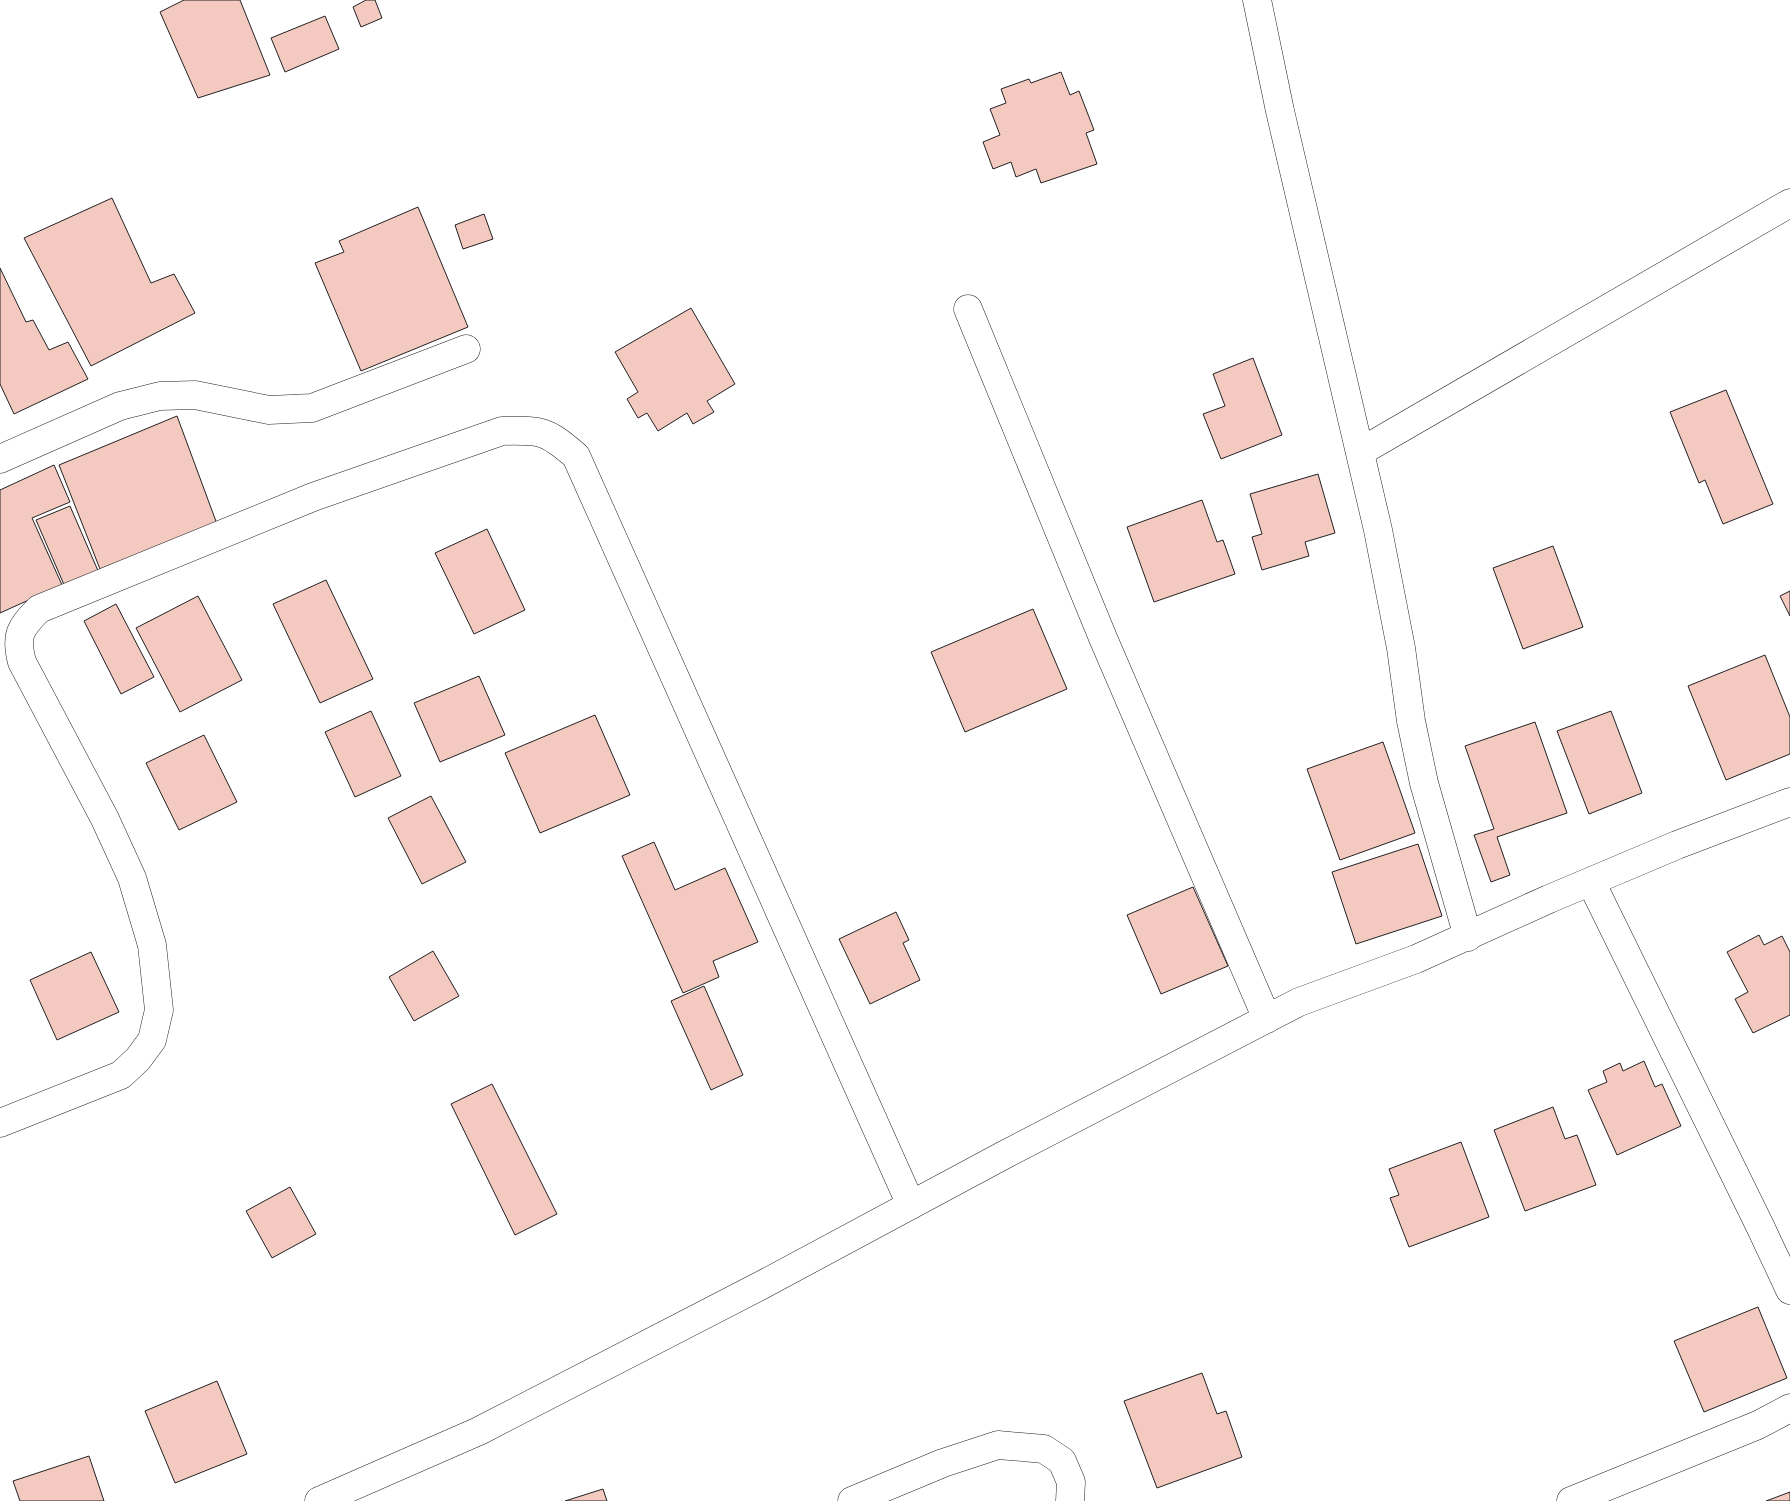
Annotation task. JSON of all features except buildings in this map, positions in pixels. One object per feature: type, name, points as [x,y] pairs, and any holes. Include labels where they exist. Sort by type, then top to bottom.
[{"type":"street","points":[[1257,0],[1280,112],[1378,530],[1399,639],[1411,721],[1424,783],[1468,937]]},
{"type":"street","points":[[1360,452],[1790,203]]},
{"type":"street","points":[[968,310],[1102,638],[1267,1019]]},
{"type":"street","points":[[0,459],[120,406],[160,396],[195,395],[270,410],[312,408],[466,349]]},
{"type":"street","points":[[0,1123],[121,1076],[138,1059],[152,1040],[159,1010],[152,945],[132,878],[105,819],[22,662],[17,645],[20,633],[26,622],[39,609],[313,497],[502,431],[530,430],[544,433],[556,439],[576,456],[911,1206]]},
{"type":"street","points":[[319,1501],[479,1431],[758,1287],[1004,1155],[1299,1002],[1416,959],[1677,845],[1790,802]]},
{"type":"street","points":[[1591,882],[1790,1290]]},
{"type":"street","points":[[1570,1501],[1758,1425],[1790,1408]]},
{"type":"street","points":[[852,1501],[943,1463],[998,1445],[1044,1449],[1062,1461],[1071,1482],[1070,1501]]}]
